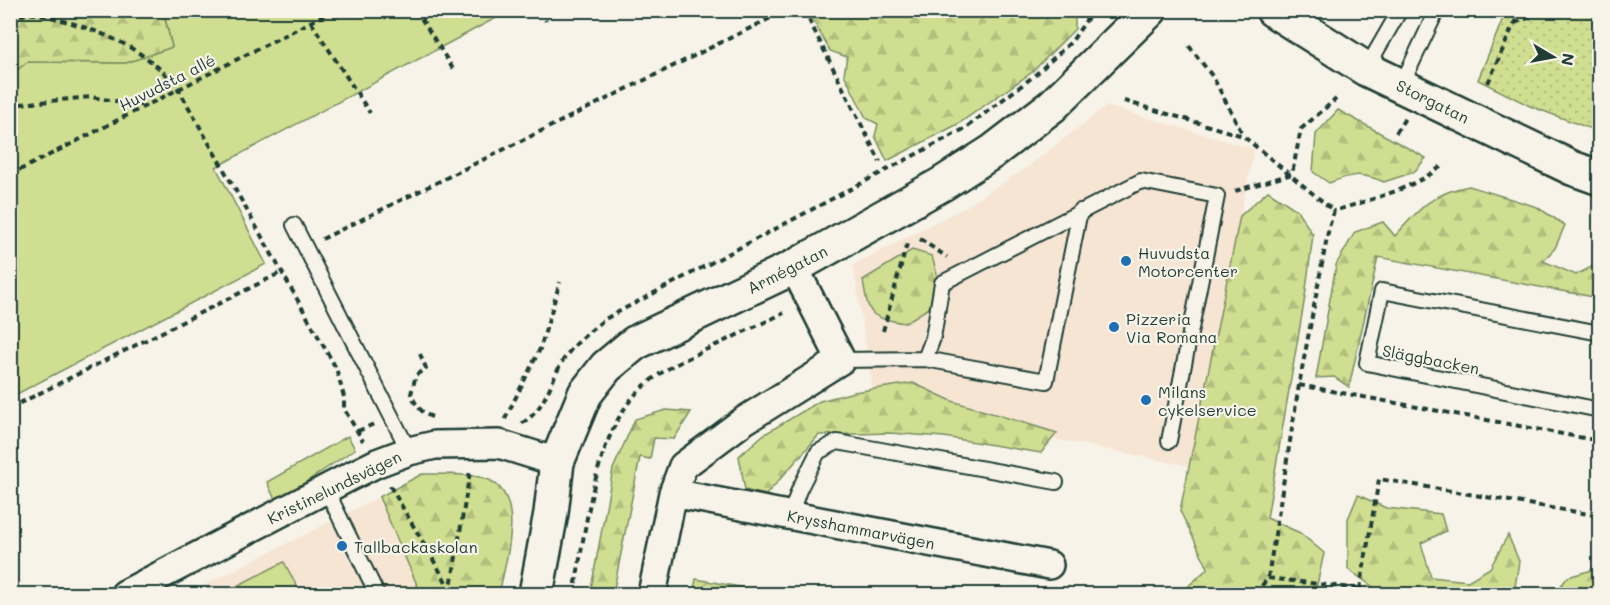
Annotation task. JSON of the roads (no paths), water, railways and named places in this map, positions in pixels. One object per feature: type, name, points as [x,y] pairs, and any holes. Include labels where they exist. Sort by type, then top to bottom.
[{"type":"street","name":"Armégatan","points":[[536,594],[551,513],[557,462],[585,394],[606,367],[635,343],[794,267],[923,195],[992,152],[1052,106],[1124,24],[1150,10]]},
{"type":"street","name":"Storgatan","points":[[1273,10],[1366,69],[1572,168],[1599,178]]},
{"type":"street","points":[[652,594],[673,493],[683,466],[746,420],[841,360],[794,267]]},
{"type":"street","name":"Kristinelundsvägen","points":[[125,594],[376,463],[409,451],[435,445],[499,444],[557,462]]},
{"type":"street","name":"Krysshammarvägen","points":[[673,493],[1049,565]]},
{"type":"lane","points":[[1366,69],[1400,10]]},
{"type":"lane","points":[[1401,86],[1437,10]]},
{"type":"lane","points":[[925,359],[933,338],[942,283],[1141,181],[1217,196],[1169,441]]},
{"type":"lane","points":[[841,360],[925,359],[1046,381],[1080,211]]},
{"type":"lane","points":[[294,225],[409,451]]},
{"type":"lane","name":"Släggbacken","points":[[1599,333],[1382,291],[1367,363],[1599,410]]},
{"type":"lane","points":[[790,516],[799,490],[818,452],[837,442],[1056,482]]},
{"type":"lane","points":[[326,489],[377,594]]},
{"type":"place","name":"Huvudsta Motorcenter","points":[[1126,261]]},
{"type":"place","name":"Pizzeria Via Romana","points":[[1114,327]]},
{"type":"place","name":"Milans cykelservice","points":[[1146,400]]},
{"type":"place","name":"Tallbackaskolan","points":[[342,546]]}]
